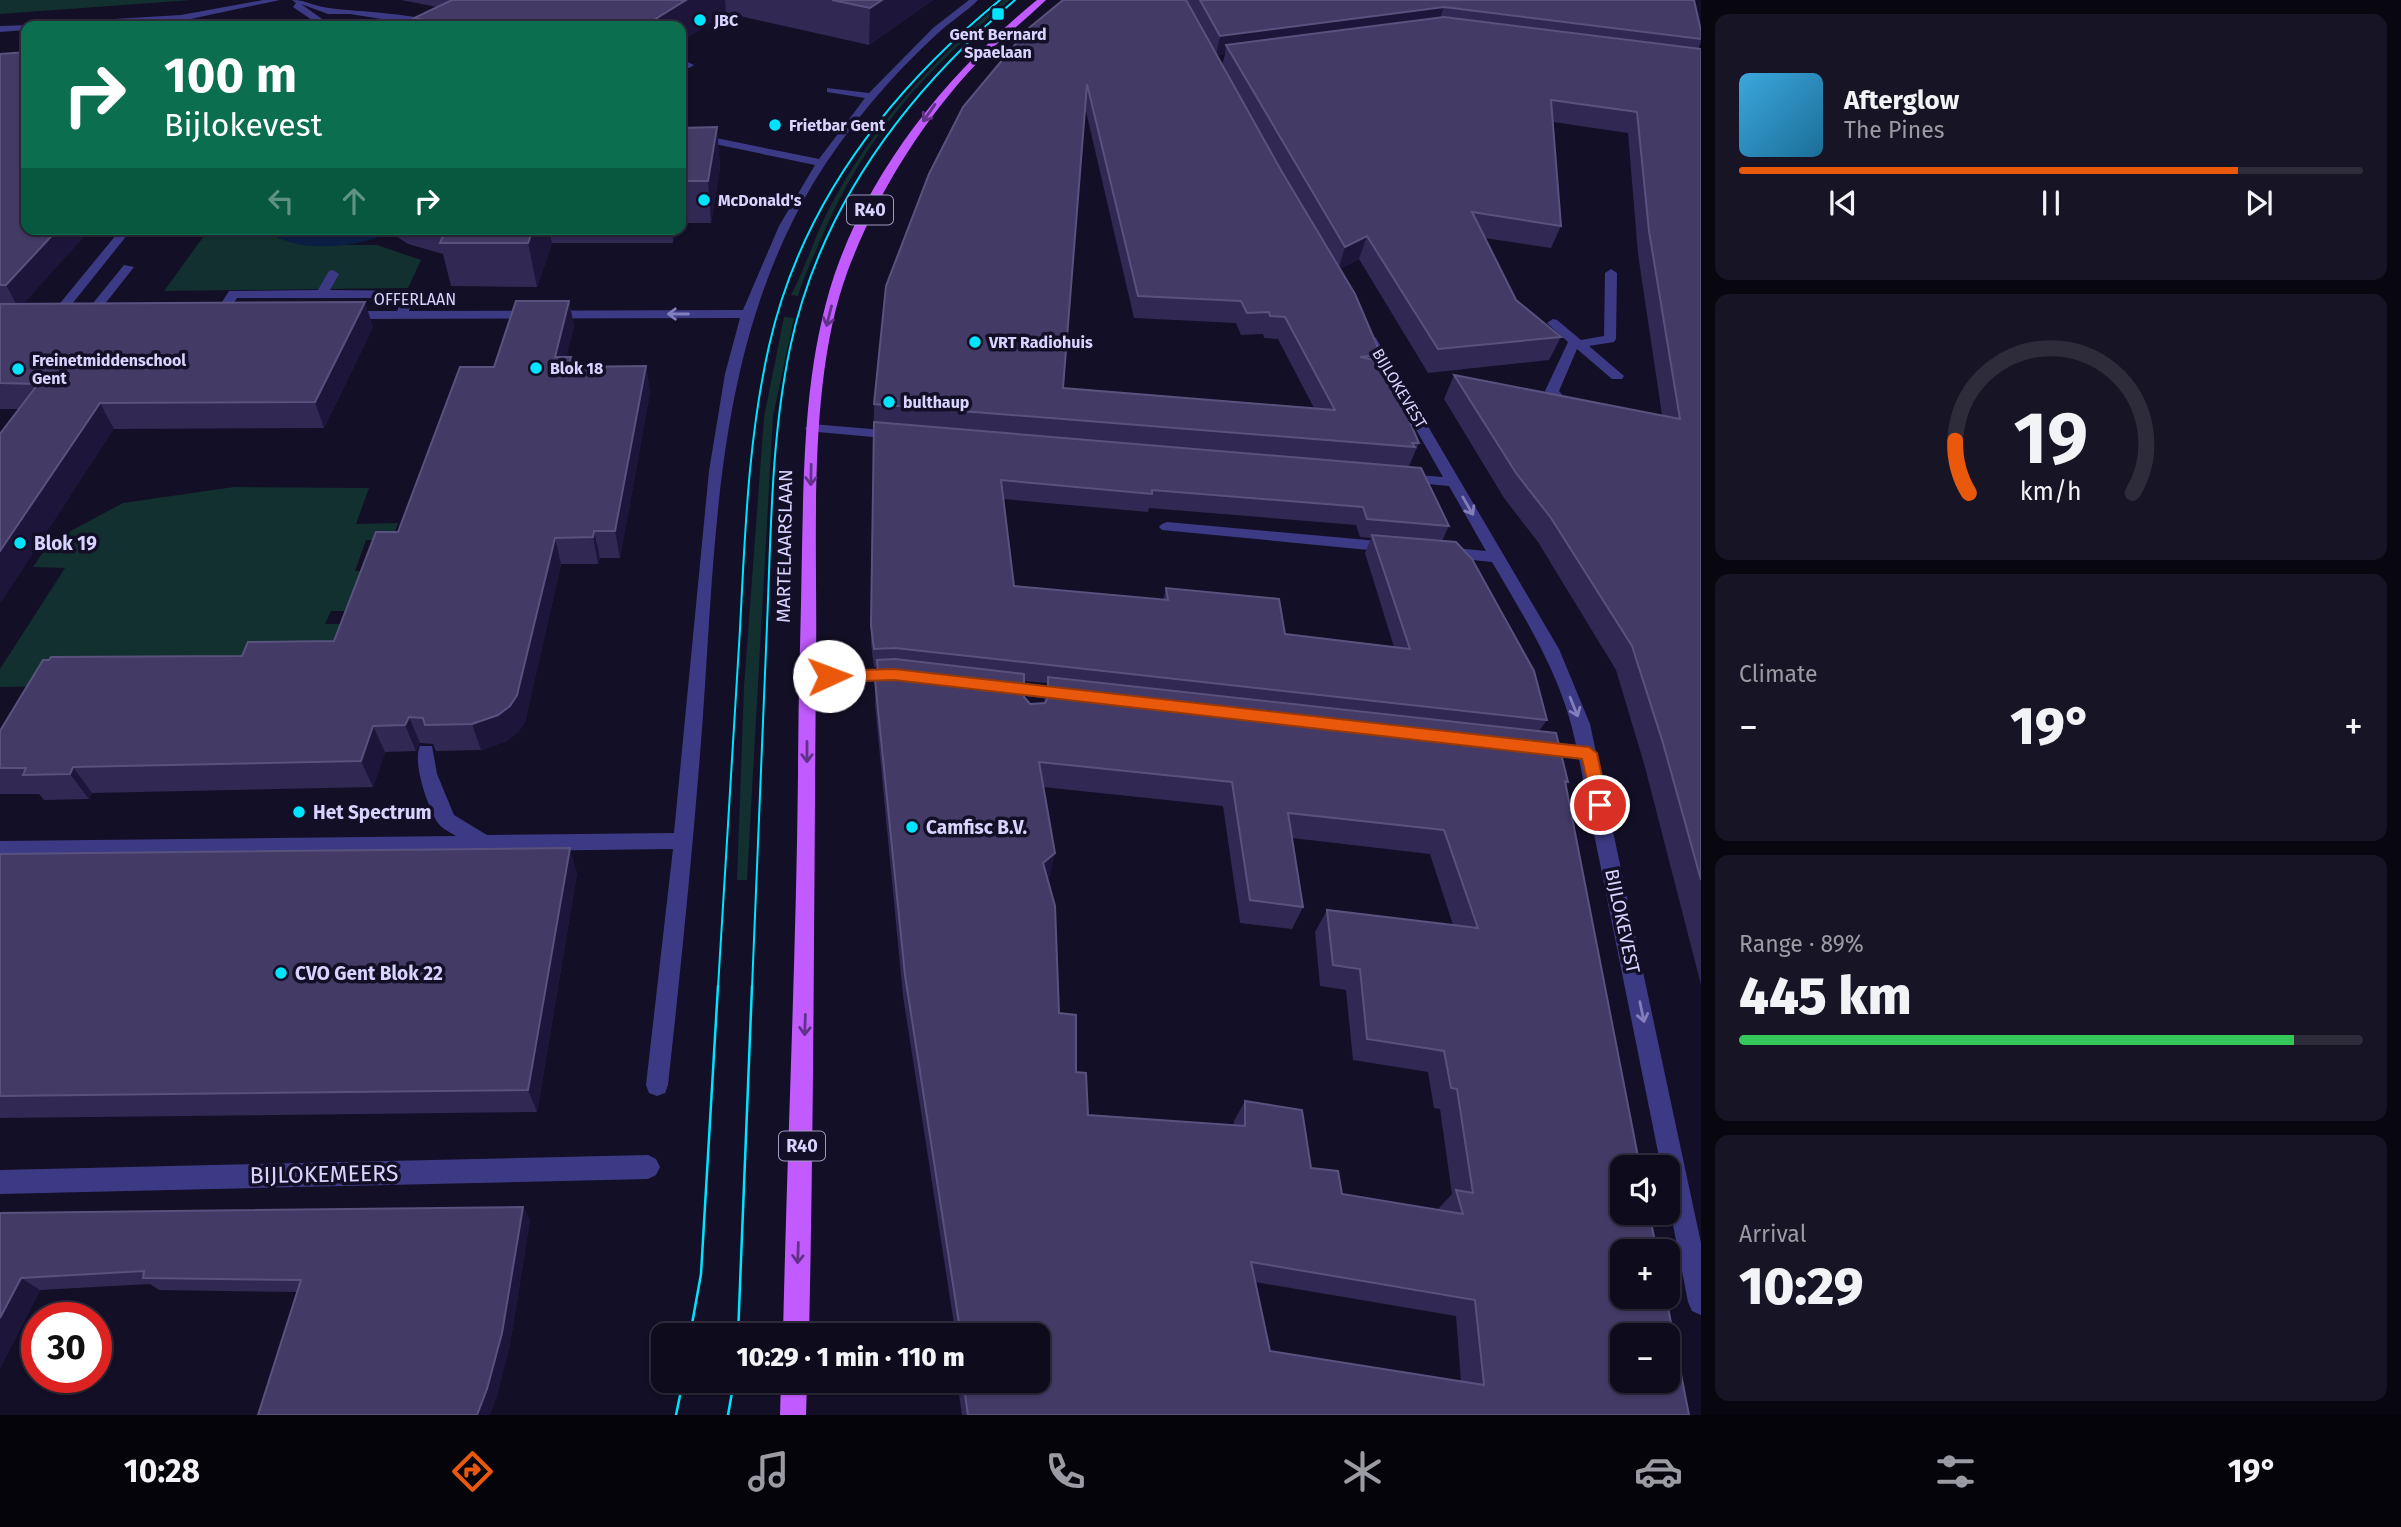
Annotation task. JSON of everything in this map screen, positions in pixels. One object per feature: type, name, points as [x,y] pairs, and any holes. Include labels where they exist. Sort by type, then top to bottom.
[{"type":"main road","name":"MARTELAARSLAAN","points":[[796,1323],[807,957],[807,677],[812,428],[829,315],[852,244],[930,110],[988,46],[1015,20],[1042,0]]},
{"type":"main road","points":[[793,1415],[794,1393]]},
{"type":"street","points":[[130,21],[181,18],[276,0]]},
{"type":"street","points":[[291,0],[319,21]]},
{"type":"street","points":[[296,0],[328,11],[350,11],[411,21]]},
{"type":"street","points":[[953,0],[972,1]]},
{"type":"street","points":[[657,1085],[684,841],[711,500],[727,399],[747,314],[784,225],[821,163],[871,96],[915,48],[972,1]]},
{"type":"street","points":[[0,29],[21,27]]},
{"type":"street","points":[[830,90],[871,96]]},
{"type":"street","points":[[686,135],[821,163]]},
{"type":"street","points":[[56,316],[122,235]]},
{"type":"street","points":[[89,316],[128,267]]},
{"type":"street","points":[[1568,410],[1552,391],[1572,345],[1610,339],[1611,273]]},
{"type":"street","points":[[322,294],[333,274]]},
{"type":"street","points":[[219,316],[233,294],[411,294],[401,315]]},
{"type":"street","name":"OFFERLAAN","points":[[336,315],[747,314]]},
{"type":"street","points":[[42,316],[110,316]]},
{"type":"street","points":[[1553,323],[1617,376]]},
{"type":"street","name":"BIJLOKEVEST","points":[[1366,331],[1551,649],[1581,724],[1701,1302]]},
{"type":"street","points":[[812,428],[909,436]]},
{"type":"street","points":[[1387,476],[1455,482]]},
{"type":"street","points":[[1167,527],[1401,548]]},
{"type":"street","points":[[1429,551],[1498,557]]},
{"type":"street","points":[[807,677],[894,675],[921,678]]},
{"type":"street","points":[[977,684],[1086,697]]},
{"type":"street","points":[[1032,691],[1032,711]]},
{"type":"street","points":[[1521,746],[1589,753]]},
{"type":"street","points":[[426,751],[428,774],[446,820],[484,843]]},
{"type":"street","points":[[0,849],[684,841]]},
{"type":"street","name":"BIJLOKEMEERS","points":[[0,1182],[648,1167]]},
{"type":"green space","points":[[0,0],[192,0],[0,14]]},
{"type":"green space","points":[[1004,0],[1010,0],[950,53],[899,108],[877,138],[837,204],[798,296],[791,295],[830,207],[866,148],[929,70]]},
{"type":"green space","points":[[205,235],[274,235],[306,245],[377,245],[421,260],[408,288],[164,291]]},
{"type":"green space","points":[[784,317],[794,318],[773,416],[747,880],[737,880],[744,687],[764,417]]},
{"type":"green space","points":[[234,487],[369,488],[356,524],[398,523],[392,540],[366,540],[355,571],[378,571],[362,611],[331,611],[325,624],[356,624],[341,666],[62,686],[0,687],[0,669],[65,568],[33,567],[50,542],[123,503]]},
{"type":"water","points":[[275,235],[384,235],[363,242],[328,246],[293,243]]},
{"type":"building","points":[[452,0],[686,0],[652,21],[430,21],[414,18]]},
{"type":"building","points":[[832,0],[882,0],[870,8]]},
{"type":"building","points":[[1063,0],[1186,0],[1282,172],[1355,294],[1381,355],[1360,357],[1384,362],[1419,443],[1412,443],[1415,447],[874,404],[886,286],[929,174],[963,107],[1029,28]],"holes":[[[1087,84],[1138,296],[1241,301],[1247,313],[1269,312],[1270,316],[1285,317],[1335,410],[1063,388]]]},
{"type":"building","points":[[1200,0],[1694,0],[1701,39],[1444,7],[1220,36]]},
{"type":"building","points":[[1444,17],[1701,49],[1701,880],[1663,743],[1632,646],[1551,518],[1516,473],[1454,375],[1680,419],[1649,231],[1637,112],[1551,100],[1561,226],[1472,212],[1516,300],[1561,337],[1438,349],[1367,236],[1345,247],[1226,45]]},
{"type":"building","points":[[21,52],[21,235],[52,235],[6,285],[0,285],[0,54]]},
{"type":"building","points":[[717,127],[708,181],[686,181],[686,128]]},
{"type":"building","points":[[443,235],[531,235],[528,243],[440,243]]},
{"type":"building","name":"Het Spectrum","points":[[516,301],[569,301],[555,357],[571,357],[568,367],[646,366],[615,531],[594,531],[593,537],[555,538],[517,695],[510,706],[498,715],[472,724],[425,725],[423,718],[409,717],[405,725],[373,726],[361,761],[73,767],[70,774],[23,775],[26,768],[0,768],[0,731],[43,660],[49,660],[51,657],[242,656],[248,642],[334,641],[376,532],[398,532],[460,367],[494,367]]},
{"type":"building","points":[[365,302],[315,402],[100,403],[0,551],[0,434],[38,384],[0,383],[0,304]]},
{"type":"building","points":[[874,422],[1421,468],[1449,526],[1367,519],[1363,507],[1152,490],[1152,494],[1001,480],[1014,586],[1168,600],[1166,588],[1279,599],[1285,634],[1410,649],[1372,535],[1456,542],[1472,559],[1534,671],[1547,720],[895,648],[874,649],[871,626]]},
{"type":"building","points":[[895,659],[1024,674],[1024,697],[1030,704],[1045,703],[1048,697],[1048,677],[1556,733],[1568,782],[1565,781],[1638,1155],[1610,1155],[1610,1225],[1652,1225],[1654,1239],[1610,1239],[1610,1309],[1668,1309],[1671,1323],[1610,1323],[1610,1393],[1680,1393],[1680,1369],[1689,1415],[968,1415],[965,1393],[1050,1393],[1050,1323],[959,1323],[905,975],[875,680],[879,680],[877,660]],"holes":[[[1039,762],[1232,782],[1250,900],[1303,907],[1288,813],[1444,830],[1478,928],[1327,910],[1333,965],[1360,969],[1367,1039],[1444,1051],[1451,1088],[1457,1089],[1473,1193],[1456,1190],[1463,1214],[1342,1194],[1338,1171],[1311,1168],[1302,1110],[1245,1101],[1245,1126],[1088,1115],[1086,1073],[1076,1072],[1076,1015],[1059,1013],[1055,906],[1043,863],[1055,853]],[[1251,1262],[1475,1300],[1484,1385],[1270,1351]]]},
{"type":"building","name":"CVO Gent Blok 22","points":[[570,848],[528,1090],[0,1096],[0,854]]},
{"type":"building","points":[[523,1207],[502,1333],[477,1415],[258,1415],[301,1280],[143,1278],[144,1271],[21,1278],[0,1318],[0,1213]]},
{"type":"tram line","points":[[718,988],[748,487],[756,416],[769,346],[784,294],[803,245],[827,198],[855,154],[922,72],[1000,0]]},
{"type":"tram line","points":[[752,988],[773,486],[779,416],[790,348],[804,296],[823,247],[846,200],[873,155],[938,73],[1015,0]]},
{"type":"tram line","points":[[692,1323],[701,1274],[718,986]]},
{"type":"tram line","points":[[738,1323],[752,986]]},
{"type":"tram line","points":[[676,1415],[681,1393]]},
{"type":"tram line","points":[[728,1415],[732,1393]]},
{"type":"place","name":"Gent Bernard Spaelaan","points":[[998,14]]},
{"type":"place","name":"JBC","points":[[700,20]]},
{"type":"place","name":"Frietbar Gent","points":[[775,125]]},
{"type":"place","name":"McDonald's","points":[[704,200]]},
{"type":"place","name":"VRT Radiohuis","points":[[975,342]]},
{"type":"place","name":"Blok 18","points":[[536,368]]},
{"type":"place","name":"Freinetmiddenschool Gent","points":[[18,369]]},
{"type":"place","name":"bulthaup","points":[[889,402]]},
{"type":"place","name":"Blok 19","points":[[20,543]]},
{"type":"place","name":"Het Spectrum","points":[[299,812]]},
{"type":"place","name":"Camfisc B.V.","points":[[912,827]]},
{"type":"place","name":"CVO Gent Blok 22","points":[[281,973]]},
{"type":"route","points":[[829,676],[894,675],[1589,753],[1600,805]]}]
